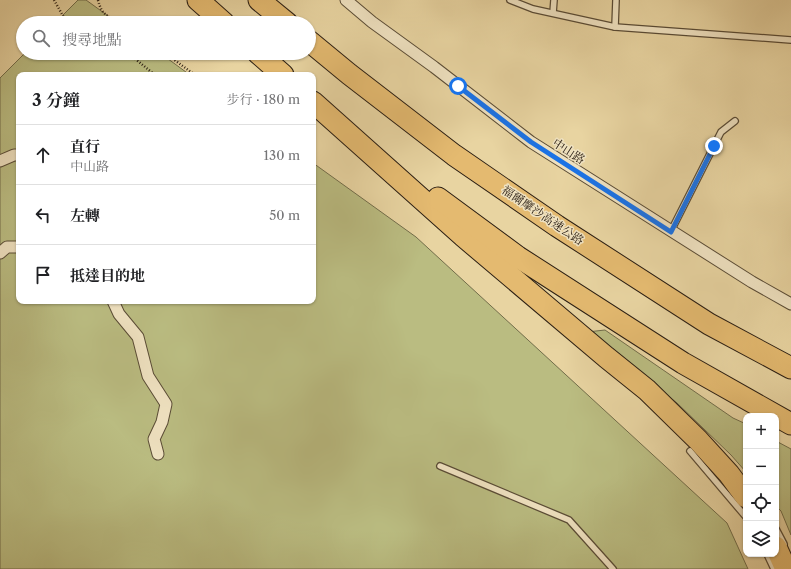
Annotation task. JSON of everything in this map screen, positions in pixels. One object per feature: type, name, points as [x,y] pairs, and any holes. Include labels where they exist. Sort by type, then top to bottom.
[{"type":"highway","points":[[198,0],[216,16]]},
{"type":"highway","points":[[259,0],[278,16]]},
{"type":"highway","name":"福爾摩沙高速公路","points":[[316,47],[454,155],[557,226],[709,324],[791,368]]},
{"type":"highway","points":[[266,60],[280,72]]},
{"type":"highway","points":[[316,103],[412,178],[518,257],[683,363],[791,424]]},
{"type":"highway","points":[[316,104],[463,236],[606,357],[648,390],[698,440],[729,474],[743,493]]},
{"type":"street","name":"中山路","points":[[346,0],[372,22],[434,67],[531,142],[671,232],[752,282],[791,304]]},
{"type":"street","points":[[0,161],[16,155]]},
{"type":"street","points":[[0,253],[7,247],[16,247]]},
{"type":"street","points":[[115,304],[119,314],[138,337],[148,376],[166,404],[162,422],[154,439],[158,454]]},
{"type":"lane","points":[[510,0],[532,9],[615,27],[791,40]]},
{"type":"lane","points":[[553,13],[554,0]]},
{"type":"lane","points":[[615,27],[616,0]]},
{"type":"lane","points":[[671,232],[721,132],[735,121]]},
{"type":"lane","points":[[690,451],[743,513]]},
{"type":"lane","points":[[440,466],[569,520],[613,569]]},
{"type":"lane","points":[[779,541],[783,556]]},
{"type":"lane","points":[[768,557],[774,569]]},
{"type":"path","points":[[54,0],[63,16]]},
{"type":"path","points":[[98,0],[100,9],[106,16]]},
{"type":"path","points":[[137,60],[151,72]]},
{"type":"path","points":[[175,60],[191,72]]},
{"type":"green space","points":[[78,0],[86,0],[108,16],[62,16]]},
{"type":"green space","points":[[18,60],[170,60],[186,72],[16,72],[16,304],[316,304],[316,165],[416,237],[727,523],[748,569],[0,569],[0,78]]},
{"type":"green space","points":[[605,330],[733,418],[743,423],[743,469],[677,403],[587,332]]},
{"type":"green space","points":[[779,443],[791,449],[791,535],[779,509]]},
{"type":"route","points":[[458,86],[531,142],[671,232],[714,146]]}]
